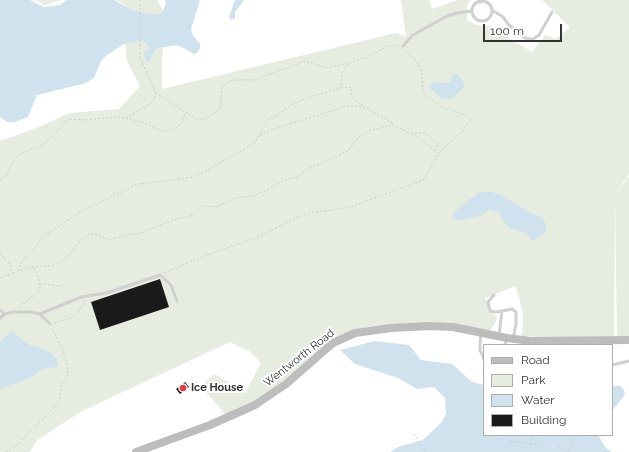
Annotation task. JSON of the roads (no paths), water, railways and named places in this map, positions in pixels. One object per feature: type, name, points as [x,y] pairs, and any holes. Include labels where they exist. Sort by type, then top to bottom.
[{"type":"main road","name":"Wentworth Road","points":[[136,452],[145,450],[210,425],[255,405],[286,384],[333,343],[355,333],[391,328],[429,326],[453,327],[499,337],[508,341],[580,343],[629,340]]},
{"type":"lane","points":[[492,10],[490,18],[484,21],[475,18],[472,11],[475,4],[480,0],[488,2],[492,10],[503,17],[509,26],[524,37],[528,38],[533,38],[539,34],[552,12]]},
{"type":"lane","points":[[403,46],[413,35],[447,16],[472,11]]},
{"type":"lane","points":[[40,314],[81,297],[106,293],[160,275],[171,285],[177,301]]},
{"type":"lane","points":[[494,295],[488,302],[490,311],[496,312],[512,309],[516,312],[516,324],[508,341]]},
{"type":"lane","points":[[0,310],[5,314]]},
{"type":"lane","points":[[499,337],[502,311]]},
{"type":"lane","points":[[0,318],[5,314],[12,312],[32,312],[40,314],[50,324]]},
{"type":"lane","points":[[482,333],[480,350],[483,357]]},
{"type":"lane","points":[[613,365],[629,361]]},
{"type":"water","points":[[0,0],[30,0],[44,7],[60,5],[67,0],[114,0],[134,11],[155,15],[162,13],[166,3],[165,0],[200,0],[191,29],[193,36],[200,43],[200,48],[197,53],[194,54],[178,45],[158,48],[155,50],[148,62],[146,61],[144,53],[146,50],[149,50],[149,46],[143,40],[124,44],[107,55],[101,61],[94,78],[86,83],[37,95],[28,117],[15,122],[7,122],[0,117]]},
{"type":"water","points":[[235,0],[244,0],[235,12],[235,19],[231,20],[229,17]]},
{"type":"water","points":[[455,73],[464,83],[464,87],[453,98],[443,99],[430,88],[432,82],[450,82],[453,74]]},
{"type":"water","points":[[489,191],[503,196],[531,213],[542,217],[546,224],[546,230],[542,235],[532,241],[526,233],[510,228],[503,221],[499,212],[488,210],[480,216],[459,221],[452,218],[455,211],[469,200],[479,193]]},
{"type":"water","points":[[10,332],[30,345],[51,353],[57,360],[58,366],[42,369],[30,378],[0,389],[0,342]]},
{"type":"water","points":[[375,341],[409,345],[421,360],[452,364],[472,382],[483,385],[483,436],[599,436],[606,448],[612,452],[390,452],[398,447],[423,440],[442,422],[446,413],[445,398],[434,387],[417,389],[398,378],[355,364],[340,350]]},
{"type":"water","points":[[613,386],[621,386],[625,392],[624,396],[613,410]]},
{"type":"place","name":"Ice House","points":[[183,388]]}]
